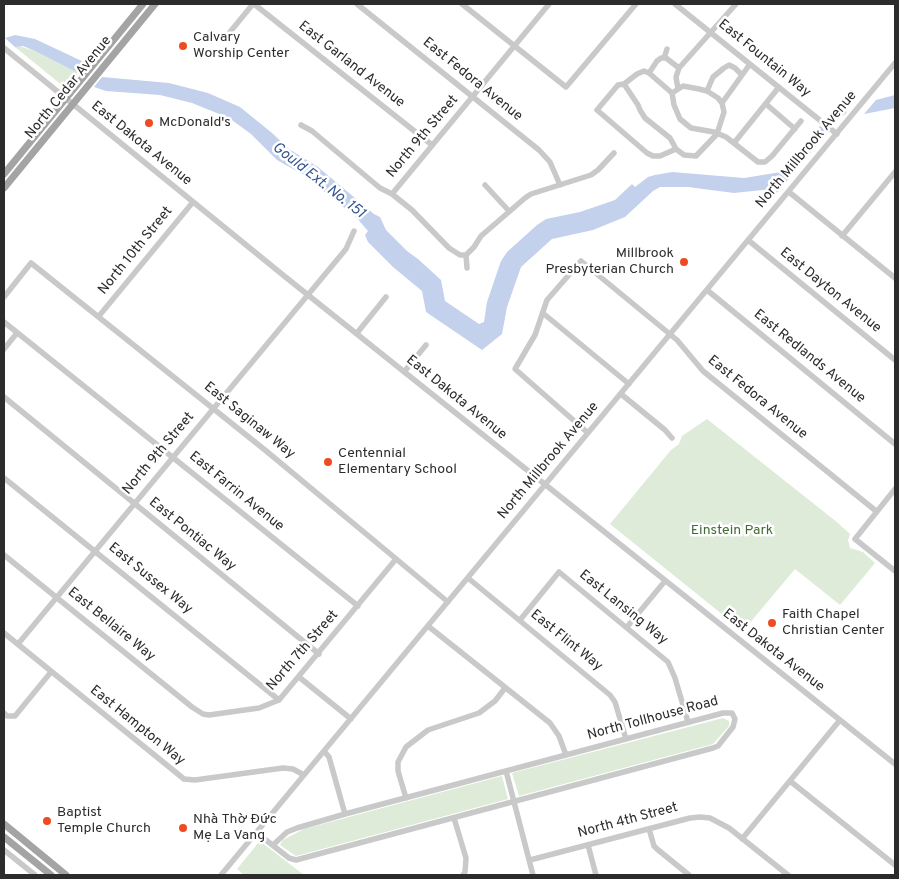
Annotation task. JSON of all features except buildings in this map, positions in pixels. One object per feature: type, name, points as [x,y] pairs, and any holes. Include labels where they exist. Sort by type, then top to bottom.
[{"type":"main road","name":"North Cedar Avenue","points":[[4,174],[143,4]]},
{"type":"main road","name":"North Cedar Avenue","points":[[4,188],[154,4]]},
{"type":"main road","points":[[4,824],[66,875]]},
{"type":"main road","points":[[4,837],[51,875]]},
{"type":"street","points":[[230,32],[254,4]]},
{"type":"street","name":"East Garland Avenue","points":[[254,4],[432,145]]},
{"type":"street","name":"East Fedora Avenue","points":[[357,4],[546,156],[554,168],[560,185]]},
{"type":"street","points":[[462,4],[566,88],[636,4]]},
{"type":"street","name":"North 9th Street","points":[[392,194],[550,4]]},
{"type":"street","name":"East Fountain Way","points":[[675,4],[837,134]]},
{"type":"street","points":[[736,4],[679,68],[676,76],[674,105],[680,119],[691,128],[726,137],[758,162],[765,162],[772,156],[801,121]]},
{"type":"street","name":"East Dakota Avenue","points":[[4,48],[404,372],[895,764]]},
{"type":"street","points":[[649,73],[657,61],[664,58],[667,49]]},
{"type":"street","points":[[664,58],[679,68]]},
{"type":"street","name":"North Millbrook Avenue","points":[[221,875],[895,63]]},
{"type":"street","points":[[722,103],[750,64]]},
{"type":"street","points":[[706,91],[713,77],[724,68],[729,66],[735,68],[742,75]]},
{"type":"street","points":[[675,91],[644,71],[624,84],[618,85],[597,110],[647,153],[653,156],[660,156],[676,150]]},
{"type":"street","points":[[624,84],[645,118],[670,138],[676,150],[684,155],[696,156],[717,134],[724,112],[722,103],[718,98],[706,91],[683,86],[675,91]]},
{"type":"street","points":[[734,143],[779,87]]},
{"type":"street","points":[[766,104],[795,129]]},
{"type":"street","points":[[301,125],[312,131],[380,188],[392,194],[420,217],[450,248],[460,255],[466,256]]},
{"type":"street","points":[[467,268],[466,256],[482,236],[509,211],[531,194],[591,175],[614,153]]},
{"type":"street","points":[[842,236],[895,172]]},
{"type":"street","points":[[484,185],[509,211]]},
{"type":"street","points":[[789,192],[895,278]]},
{"type":"street","name":"North 10th Street","points":[[99,316],[193,202]]},
{"type":"street","name":"North 9th Street","points":[[18,644],[346,249],[354,231]]},
{"type":"street","name":"East Dayton Avenue","points":[[748,240],[895,360]]},
{"type":"street","name":"East Fedora Avenue","points":[[544,314],[547,300],[581,260],[671,334],[685,348],[703,372],[876,511]]},
{"type":"street","name":"East Saginaw Way","points":[[4,297],[31,263],[213,408],[448,602]]},
{"type":"street","name":"East Redlands Avenue","points":[[707,290],[895,444]]},
{"type":"street","points":[[357,333],[386,297]]},
{"type":"street","points":[[588,433],[515,369],[535,335],[544,314],[629,384]]},
{"type":"street","name":"East Farrin Avenue","points":[[4,322],[358,606]]},
{"type":"street","points":[[4,349],[17,333]]},
{"type":"street","points":[[404,372],[426,345]]},
{"type":"street","points":[[621,394],[666,430],[672,438]]},
{"type":"street","name":"East Pontiac Way","points":[[4,397],[319,654]]},
{"type":"street","name":"East Sussex Way","points":[[4,478],[279,700]]},
{"type":"street","points":[[895,489],[855,539],[895,571]]},
{"type":"street","name":"East Bellaire Way","points":[[4,555],[203,714]]},
{"type":"street","name":"North 7th Street","points":[[203,714],[259,708],[279,700],[396,559]]},
{"type":"street","name":"East Lansing Way","points":[[520,620],[558,572],[627,626],[668,662],[675,678],[688,722]]},
{"type":"street","name":"East Flint Way","points":[[468,578],[610,695],[615,702],[626,739]]},
{"type":"street","points":[[627,626],[665,581]]},
{"type":"street","points":[[428,626],[556,729],[566,755]]},
{"type":"street","name":"East Hampton Way","points":[[4,633],[184,779],[195,780],[283,768],[293,770],[304,776]]},
{"type":"street","points":[[4,713],[7,716],[15,716],[51,672]]},
{"type":"street","points":[[299,677],[351,719]]},
{"type":"street","points":[[406,798],[398,771],[398,762],[402,754],[420,735],[439,723],[479,713],[495,701],[505,688]]},
{"type":"street","name":"North Tollhouse Road","points":[[256,832],[273,846],[289,858],[296,860],[714,748],[718,746],[733,727],[735,719],[732,713],[727,712],[345,814],[287,832],[273,846]]},
{"type":"street","points":[[788,875],[742,838],[840,720]]},
{"type":"street","points":[[324,751],[329,757],[345,814]]},
{"type":"street","points":[[506,771],[533,875]]},
{"type":"street","points":[[790,781],[895,865]]},
{"type":"street","name":"North 4th Street","points":[[530,860],[690,818],[700,817],[720,822],[742,838]]},
{"type":"street","points":[[454,818],[466,858],[463,875]]},
{"type":"street","points":[[649,829],[654,846],[689,875]]},
{"type":"street","points":[[588,845],[596,875]]},
{"type":"street","points":[[4,850],[36,875]]},
{"type":"green space","points":[[19,46],[35,51],[78,73],[68,86],[63,86],[15,47]]},
{"type":"green space","name":"Einstein Park","points":[[707,419],[838,523],[850,534],[848,540],[850,548],[863,552],[875,563],[840,605],[795,569],[743,631],[610,524],[671,450],[679,444],[682,436]]},
{"type":"green space","points":[[723,718],[729,721],[729,726],[713,744],[519,796],[512,773]]},
{"type":"green space","points":[[502,776],[508,799],[296,856],[280,845],[283,840],[304,829]]},
{"type":"green space","points":[[259,842],[304,875],[244,875],[237,869]]},
{"type":"water","points":[[15,35],[35,39],[86,63],[78,73],[23,46],[15,47],[5,38]]},
{"type":"water","points":[[102,77],[169,83],[208,93],[240,107],[289,149],[318,167],[380,217],[386,230],[441,280],[445,301],[479,324],[484,322],[487,302],[501,261],[507,252],[546,219],[580,212],[615,200],[632,184],[635,187],[648,177],[655,175],[672,172],[744,178],[781,172],[820,126],[826,130],[826,134],[777,193],[772,189],[734,193],[688,187],[660,187],[653,191],[625,217],[593,230],[552,239],[521,267],[507,307],[502,334],[482,350],[426,312],[422,291],[393,267],[368,242],[365,235],[368,231],[355,216],[302,174],[277,160],[251,134],[229,118],[192,103],[160,95],[106,91],[94,87]]},
{"type":"water","points":[[895,95],[895,108],[864,114],[876,100]]},
{"type":"waterway","name":"Gould Ext. No. 151","points":[[828,121],[844,112]]},
{"type":"place","name":"Calvary Worship Center","points":[[183,46]]},
{"type":"place","name":"McDonald's","points":[[149,123]]},
{"type":"place","name":"Millbrook Presbyterian Church","points":[[684,262]]},
{"type":"place","name":"Centennial Elementary School","points":[[328,462]]},
{"type":"place","name":"Faith Chapel Christian Center","points":[[772,623]]},
{"type":"place","name":"Baptist Temple Church","points":[[47,821]]},
{"type":"place","name":"Nhà Thờ Đức Mẹ La Vang","points":[[183,828]]}]
